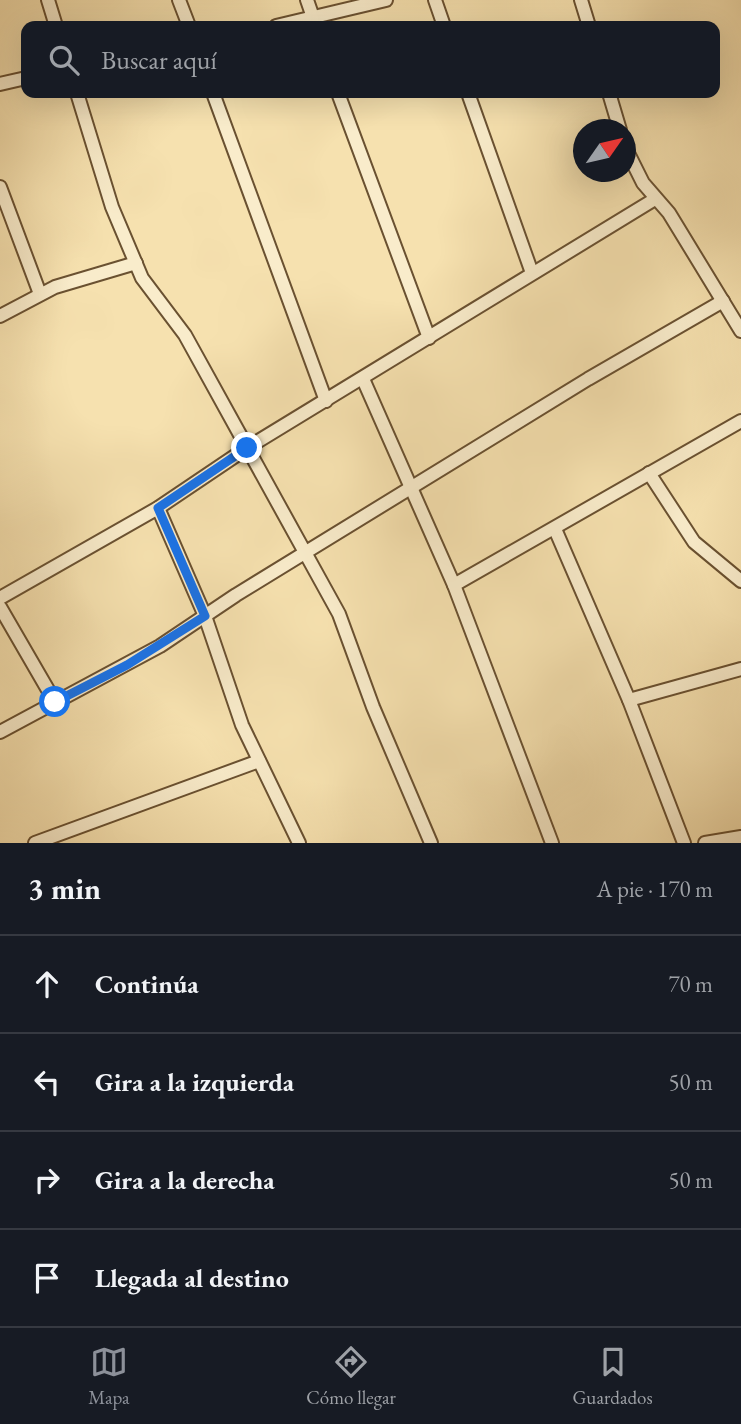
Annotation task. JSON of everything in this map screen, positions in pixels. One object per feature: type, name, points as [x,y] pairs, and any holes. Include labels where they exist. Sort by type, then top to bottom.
[{"type":"street","points":[[48,0],[54,21]]},
{"type":"street","points":[[179,0],[187,21]]},
{"type":"street","points":[[307,0],[314,21]]},
{"type":"street","points":[[317,21],[386,0]]},
{"type":"street","points":[[435,0],[442,21]]},
{"type":"street","points":[[582,0],[588,21]]},
{"type":"street","points":[[0,84],[21,79]]},
{"type":"street","points":[[79,98],[112,207],[142,278],[185,335],[339,614],[373,707],[431,843]]},
{"type":"street","points":[[215,98],[327,401]]},
{"type":"street","points":[[340,98],[429,338]]},
{"type":"street","points":[[470,98],[532,274]]},
{"type":"street","points":[[610,98],[617,119]]},
{"type":"street","points":[[636,170],[655,199],[669,213],[741,331]]},
{"type":"street","points":[[0,187],[40,294]]},
{"type":"street","points":[[0,598],[158,508],[247,448],[655,199]]},
{"type":"street","points":[[0,316],[40,294],[82,278],[136,263]]},
{"type":"street","points":[[0,732],[127,665],[413,487],[723,301]]},
{"type":"street","points":[[363,379],[454,585],[552,843]]},
{"type":"street","points":[[454,585],[741,421]]},
{"type":"street","points":[[649,473],[694,542],[741,581]]},
{"type":"street","points":[[158,508],[205,616],[229,689],[259,761],[299,843]]},
{"type":"street","points":[[555,529],[629,700],[684,843]]},
{"type":"street","points":[[0,607],[55,702]]},
{"type":"street","points":[[629,700],[741,669]]},
{"type":"street","points":[[35,843],[259,761]]},
{"type":"street","points":[[705,843],[741,837]]},
{"type":"route","points":[[55,702],[127,665],[205,616],[158,508],[247,448]]}]
